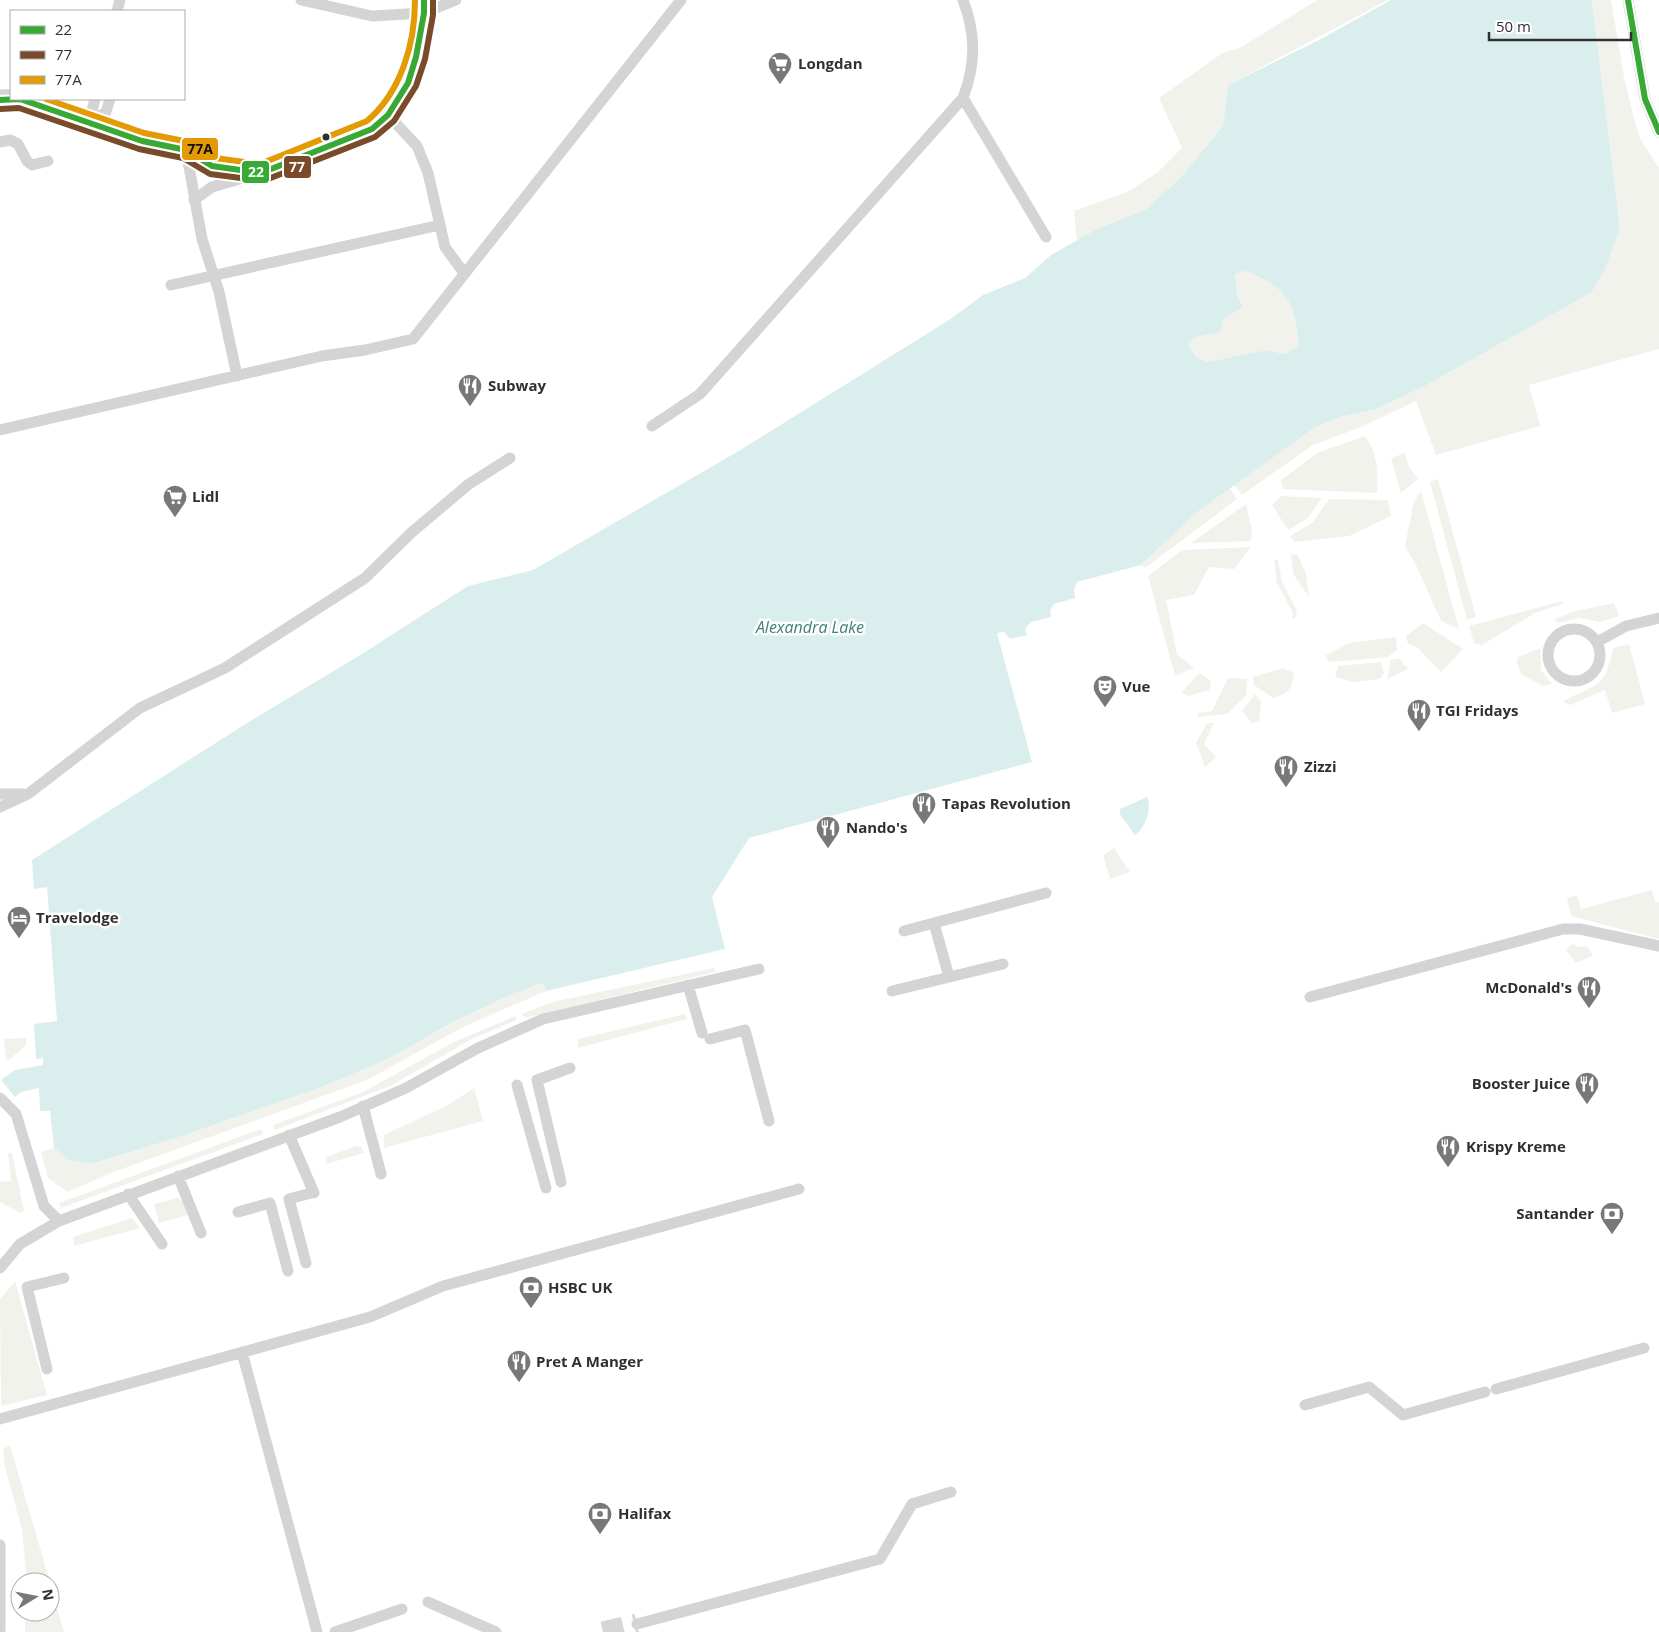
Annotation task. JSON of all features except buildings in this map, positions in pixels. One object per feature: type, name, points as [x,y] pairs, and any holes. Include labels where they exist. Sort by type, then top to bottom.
[{"type":"street","points":[[23,100],[142,141],[186,150],[212,166],[261,173],[372,129],[388,115],[408,83],[416,56],[424,6]]},
{"type":"lane","points":[[301,0],[372,16],[456,0]]},
{"type":"lane","points":[[0,430],[322,356],[413,339],[681,0]]},
{"type":"lane","points":[[652,426],[700,394],[963,98],[971,77],[974,53],[973,33],[964,0]]},
{"type":"lane","points":[[1628,0],[1645,99],[1659,132]]},
{"type":"lane","points":[[963,98],[1046,237]]},
{"type":"lane","points":[[89,122],[95,100]]},
{"type":"lane","points":[[89,122],[106,112],[110,100]]},
{"type":"lane","points":[[388,115],[417,146],[428,173],[445,247],[464,273]]},
{"type":"lane","points":[[0,142],[10,140],[18,144],[22,148],[27,161],[32,165],[48,161]]},
{"type":"lane","points":[[186,150],[194,200],[213,276],[219,292],[237,376]]},
{"type":"lane","points":[[194,200],[212,187],[261,173]]},
{"type":"lane","points":[[170,285],[440,225]]},
{"type":"lane","points":[[0,807],[28,794],[140,708],[225,668],[365,578],[412,532],[469,484],[510,458]]},
{"type":"lane","points":[[1596,642],[1626,626],[1659,618]]},
{"type":"lane","points":[[1581,630],[1596,642],[1600,656],[1595,671],[1590,676],[1576,682],[1566,680],[1552,670],[1548,652],[1551,644],[1562,632],[1581,630]]},
{"type":"lane","points":[[0,794],[28,794]]},
{"type":"lane","points":[[904,931],[1046,893]]},
{"type":"lane","points":[[934,923],[949,977]]},
{"type":"lane","points":[[1310,997],[1563,928],[1580,929],[1659,946]]},
{"type":"lane","points":[[892,992],[1003,964]]},
{"type":"lane","points":[[0,1268],[20,1244],[59,1221],[289,1136],[363,1106],[406,1088],[478,1048],[543,1019],[759,970]]},
{"type":"lane","points":[[688,985],[706,1036],[745,1030],[769,1121]]},
{"type":"lane","points":[[561,1182],[537,1080],[570,1068]]},
{"type":"lane","points":[[517,1085],[546,1188]]},
{"type":"lane","points":[[0,1098],[16,1114],[44,1206],[59,1221]]},
{"type":"lane","points":[[363,1106],[381,1174]]},
{"type":"lane","points":[[289,1136],[312,1193],[289,1199],[306,1263]]},
{"type":"lane","points":[[178,1176],[200,1233]]},
{"type":"lane","points":[[0,1419],[370,1317],[443,1286],[799,1189]]},
{"type":"lane","points":[[128,1194],[162,1244]]},
{"type":"lane","points":[[238,1212],[270,1204],[288,1271]]},
{"type":"lane","points":[[47,1369],[27,1287],[64,1278]]},
{"type":"lane","points":[[1305,1405],[1369,1387],[1403,1415],[1644,1348]]},
{"type":"lane","points":[[242,1352],[317,1632]]},
{"type":"lane","points":[[637,1624],[880,1560],[912,1504],[950,1492]]},
{"type":"lane","points":[[0,1545],[0,1627]]},
{"type":"lane","points":[[428,1602],[496,1632]]},
{"type":"lane","points":[[335,1632],[402,1608]]},
{"type":"shaded area","points":[[1317,0],[1388,0],[1228,85],[1223,126],[1180,178],[1145,210],[1077,241],[1074,211],[1127,192],[1157,173],[1182,148],[1159,98],[1224,52],[1240,48]]},
{"type":"shaded area","points":[[1592,0],[1611,0],[1624,77],[1635,123],[1641,140],[1659,168],[1659,349],[1529,385],[1540,426],[1436,455],[1416,401],[1361,427],[1313,445],[1242,495],[1234,485],[1314,428],[1340,417],[1376,409],[1423,387],[1591,293],[1620,229]]},
{"type":"shaded area","points":[[1246,271],[1261,277],[1281,290],[1287,297],[1294,317],[1299,345],[1284,354],[1266,350],[1207,362],[1196,357],[1188,344],[1196,337],[1220,332],[1223,320],[1243,307],[1237,295],[1235,274]]},
{"type":"shaded area","points":[[1365,436],[1375,456],[1377,493],[1283,489],[1281,480],[1317,453]]},
{"type":"shaded area","points":[[1405,453],[1409,467],[1418,479],[1401,493],[1391,458]]},
{"type":"shaded area","points":[[1438,479],[1476,617],[1467,620],[1430,482]]},
{"type":"shaded area","points":[[1230,489],[1237,499],[1145,568],[1141,565],[1196,513]]},
{"type":"shaded area","points":[[1421,491],[1459,629],[1441,621],[1416,565],[1405,546],[1414,502]]},
{"type":"shaded area","points":[[1281,496],[1322,498],[1308,518],[1288,530],[1272,505]]},
{"type":"shaded area","points":[[1329,499],[1388,500],[1391,516],[1349,536],[1294,542],[1290,536],[1312,523]]},
{"type":"shaded area","points":[[1246,504],[1252,531],[1251,541],[1191,543]]},
{"type":"shaded area","points":[[1251,547],[1234,569],[1209,567],[1194,595],[1166,600],[1177,654],[1194,668],[1175,676],[1148,576],[1182,550]]},
{"type":"shaded area","points":[[1297,554],[1306,573],[1309,597],[1293,574],[1291,555]]},
{"type":"shaded area","points":[[1274,560],[1278,560],[1282,582],[1297,611],[1295,619],[1292,618],[1293,613],[1277,583]]},
{"type":"shaded area","points":[[1562,601],[1562,604],[1535,613],[1482,645],[1474,643],[1469,626]]},
{"type":"shaded area","points":[[1614,603],[1619,616],[1600,622],[1580,618],[1558,623],[1554,620],[1571,612]]},
{"type":"shaded area","points":[[1423,623],[1463,649],[1441,672],[1417,647],[1408,644],[1406,636]]},
{"type":"shaded area","points":[[1396,637],[1397,650],[1388,657],[1329,662],[1325,656],[1349,643]]},
{"type":"shaded area","points":[[1629,644],[1645,704],[1612,713],[1605,690],[1570,705],[1563,702],[1595,686],[1607,671],[1614,648]]},
{"type":"shaded area","points":[[1540,648],[1541,670],[1552,684],[1543,686],[1521,674],[1517,662],[1518,657]]},
{"type":"shaded area","points":[[1399,658],[1408,669],[1387,679],[1391,660]]},
{"type":"shaded area","points":[[1381,662],[1384,673],[1380,679],[1353,682],[1335,677],[1338,666]]},
{"type":"shaded area","points":[[1283,668],[1294,673],[1291,687],[1283,694],[1273,698],[1254,685],[1253,677]]},
{"type":"shaded area","points":[[1199,673],[1211,681],[1209,690],[1188,696],[1182,692]]},
{"type":"shaded area","points":[[1228,678],[1247,679],[1246,696],[1227,714],[1198,717],[1198,713],[1212,711]]},
{"type":"shaded area","points":[[1255,694],[1261,701],[1259,721],[1252,723],[1242,711]]},
{"type":"shaded area","points":[[1207,723],[1214,723],[1204,744],[1216,757],[1205,767],[1196,743]]},
{"type":"shaded area","points":[[1114,848],[1130,872],[1110,879],[1103,855]]},
{"type":"shaded area","points":[[1652,890],[1655,902],[1659,902],[1659,939],[1571,916],[1567,898],[1577,895],[1581,909]]},
{"type":"shaded area","points":[[1572,944],[1579,947],[1588,947],[1593,956],[1576,963],[1566,950]]},
{"type":"shaded area","points":[[714,968],[715,972],[525,1018],[522,1014],[552,1002]]},
{"type":"shaded area","points":[[543,983],[546,991],[463,1027],[367,1080],[111,1173],[68,1192],[48,1178],[41,1152],[54,1148],[68,1160],[91,1164],[182,1136],[319,1088],[386,1060],[459,1019],[512,994]]},
{"type":"shaded area","points":[[685,1014],[687,1019],[578,1048],[578,1039]]},
{"type":"shaded area","points":[[515,1016],[517,1020],[472,1039],[390,1086],[275,1130],[273,1125],[363,1092],[454,1042]]},
{"type":"shaded area","points":[[26,1038],[26,1045],[9,1060],[6,1059],[4,1039]]},
{"type":"shaded area","points":[[474,1088],[483,1121],[384,1148],[384,1135],[448,1105]]},
{"type":"shaded area","points":[[261,1129],[263,1134],[61,1208],[59,1203]]},
{"type":"shaded area","points":[[356,1146],[361,1147],[364,1153],[326,1164],[326,1157]]},
{"type":"shaded area","points":[[8,1153],[12,1153],[24,1211],[20,1213],[0,1202],[0,1182],[11,1181]]},
{"type":"shaded area","points":[[178,1198],[184,1202],[188,1215],[159,1223],[154,1204]]},
{"type":"shaded area","points":[[132,1218],[140,1228],[74,1246],[73,1237]]},
{"type":"shaded area","points":[[15,1281],[47,1395],[1,1406],[0,1299]]},
{"type":"shaded area","points":[[10,1445],[47,1572],[26,1572],[22,1530],[5,1467],[3,1449]]},
{"type":"shaded area","points":[[60,1618],[64,1632],[25,1632],[26,1622],[60,1622]]},
{"type":"water","name":"Alexandra Lake","points":[[1391,0],[1592,0],[1620,229],[1605,269],[1591,293],[1423,387],[1376,409],[1340,417],[1314,428],[1196,513],[1141,565],[1077,582],[1074,589],[1075,598],[1054,604],[1050,611],[1051,617],[1031,622],[1025,629],[1027,635],[1010,639],[1004,632],[997,633],[1032,762],[749,838],[712,897],[725,949],[546,991],[543,983],[512,994],[457,1020],[386,1060],[319,1088],[182,1136],[91,1164],[68,1160],[54,1148],[50,1111],[40,1111],[39,1088],[21,1092],[15,1097],[1,1080],[15,1070],[43,1065],[43,1058],[36,1059],[34,1024],[57,1021],[47,887],[34,889],[32,860],[247,723],[357,657],[468,586],[533,570],[737,452],[949,320],[983,295],[1025,278],[1051,255],[1097,229],[1145,210],[1180,178],[1223,126],[1228,85],[1319,40]],"holes":[[[1246,271],[1260,277],[1280,290],[1286,298],[1295,317],[1299,345],[1284,354],[1266,350],[1207,362],[1196,357],[1188,344],[1196,337],[1220,332],[1223,320],[1243,307],[1237,295],[1235,274]]]},
{"type":"water","points":[[1147,797],[1149,807],[1147,818],[1142,828],[1135,835],[1120,815],[1120,809]]},
{"type":"tunnel","points":[[603,1632],[637,1624]]},
{"type":"transit line","name":"77A","points":[[49,100],[144,133],[189,142],[215,158],[260,164],[367,121],[379,109],[389,96],[404,66],[412,33],[415,0]]},
{"type":"transit line","name":"22","points":[[23,100],[142,141],[186,150],[212,166],[261,173],[372,129],[388,115],[408,83],[416,57],[424,13],[424,0]]},
{"type":"transit line","name":"77","points":[[0,109],[19,108],[139,149],[183,158],[210,174],[263,181],[375,137],[394,121],[416,86],[425,59],[433,15],[433,0]]},
{"type":"transit line","name":"22","points":[[1628,0],[1645,99],[1659,132]]},
{"type":"transit line","name":"22","points":[[0,100],[10,100]]},
{"type":"place","name":"Longdan","points":[[780,85]]},
{"type":"place","name":"Subway","points":[[470,407]]},
{"type":"place","name":"Lidl","points":[[175,518]]},
{"type":"place","name":"Vue","points":[[1105,708]]},
{"type":"place","name":"TGI Fridays","points":[[1419,732]]},
{"type":"place","name":"Zizzi","points":[[1286,788]]},
{"type":"place","name":"Tapas Revolution","points":[[924,825]]},
{"type":"place","name":"Nando's","points":[[828,849]]},
{"type":"place","name":"Travelodge","points":[[19,939]]},
{"type":"place","name":"McDonald's","points":[[1589,1009]]},
{"type":"place","name":"Booster Juice","points":[[1587,1105]]},
{"type":"place","name":"Krispy Kreme","points":[[1448,1168]]},
{"type":"place","name":"Santander","points":[[1612,1235]]},
{"type":"place","name":"HSBC UK","points":[[531,1309]]},
{"type":"place","name":"Pret A Manger","points":[[519,1383]]},
{"type":"place","name":"Halifax","points":[[600,1535]]}]
